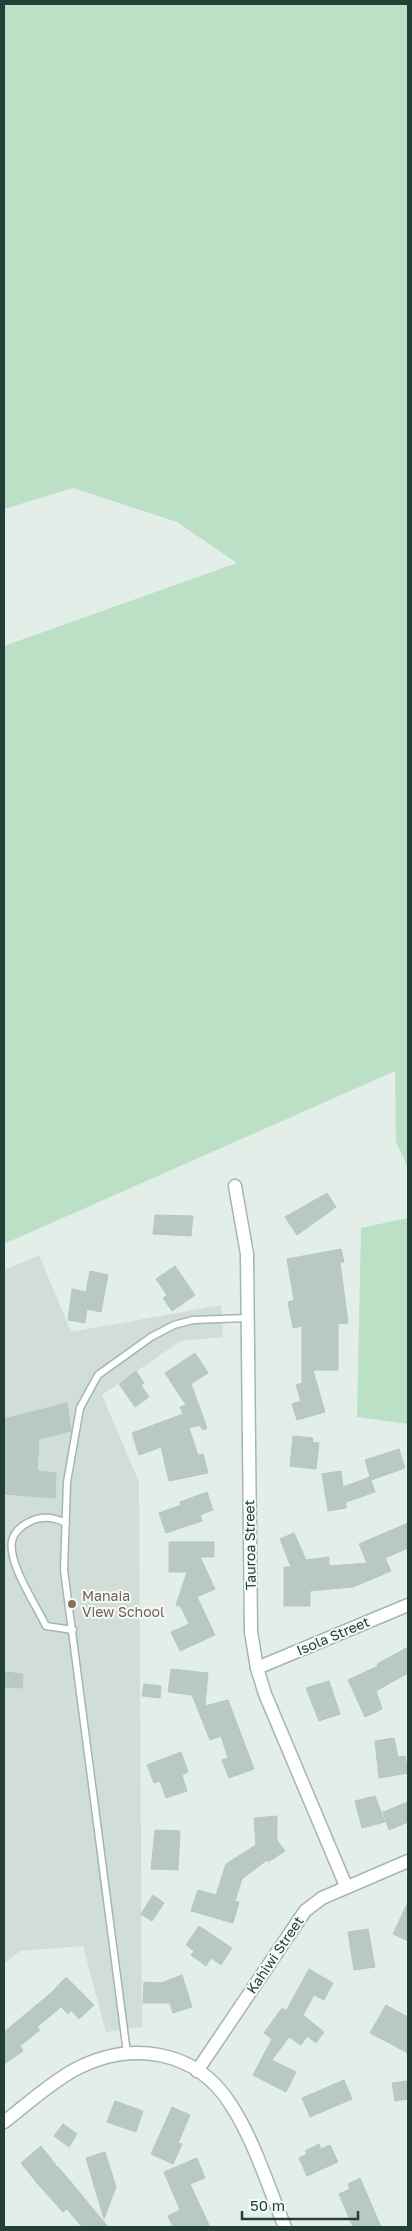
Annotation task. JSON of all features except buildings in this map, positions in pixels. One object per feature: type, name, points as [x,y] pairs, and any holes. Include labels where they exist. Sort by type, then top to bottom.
[{"type":"street","name":"Tauroa Street","points":[[235,1186],[248,1254],[247,1318],[251,1632],[257,1668],[265,1694],[346,1886]]},
{"type":"street","name":"Isola Street","points":[[257,1668],[408,1605]]},
{"type":"street","name":"Kahiwi Street","points":[[197,2070],[305,1910],[322,1898],[346,1886],[408,1861]]},
{"type":"street","points":[[4,2122],[72,2071],[110,2056],[153,2053],[182,2062],[197,2070],[221,2092],[231,2105],[245,2132],[285,2227]]},
{"type":"lane","points":[[127,2054],[64,1570],[67,1482],[80,1408],[98,1375],[151,1337],[174,1324],[193,1320],[247,1318]]},
{"type":"lane","points":[[66,1523],[56,1518],[41,1518],[29,1522],[17,1530],[12,1542],[14,1561],[46,1626],[73,1630]]},
{"type":"shaded area","name":"Manaia View School","points":[[39,1255],[71,1332],[221,1305],[223,1337],[181,1341],[102,1395],[139,1482],[142,2027],[106,2032],[83,1946],[20,1951],[4,1964],[4,1270]]},
{"type":"green space","points":[[4,4],[408,4],[408,1168],[396,1142],[395,1071],[4,1244],[4,646],[237,563],[177,522],[73,488],[4,509]]},
{"type":"green space","points":[[408,1218],[408,1424],[357,1417],[361,1228]]},
{"type":"place","name":"Manaia View School","points":[[72,1604]]}]
